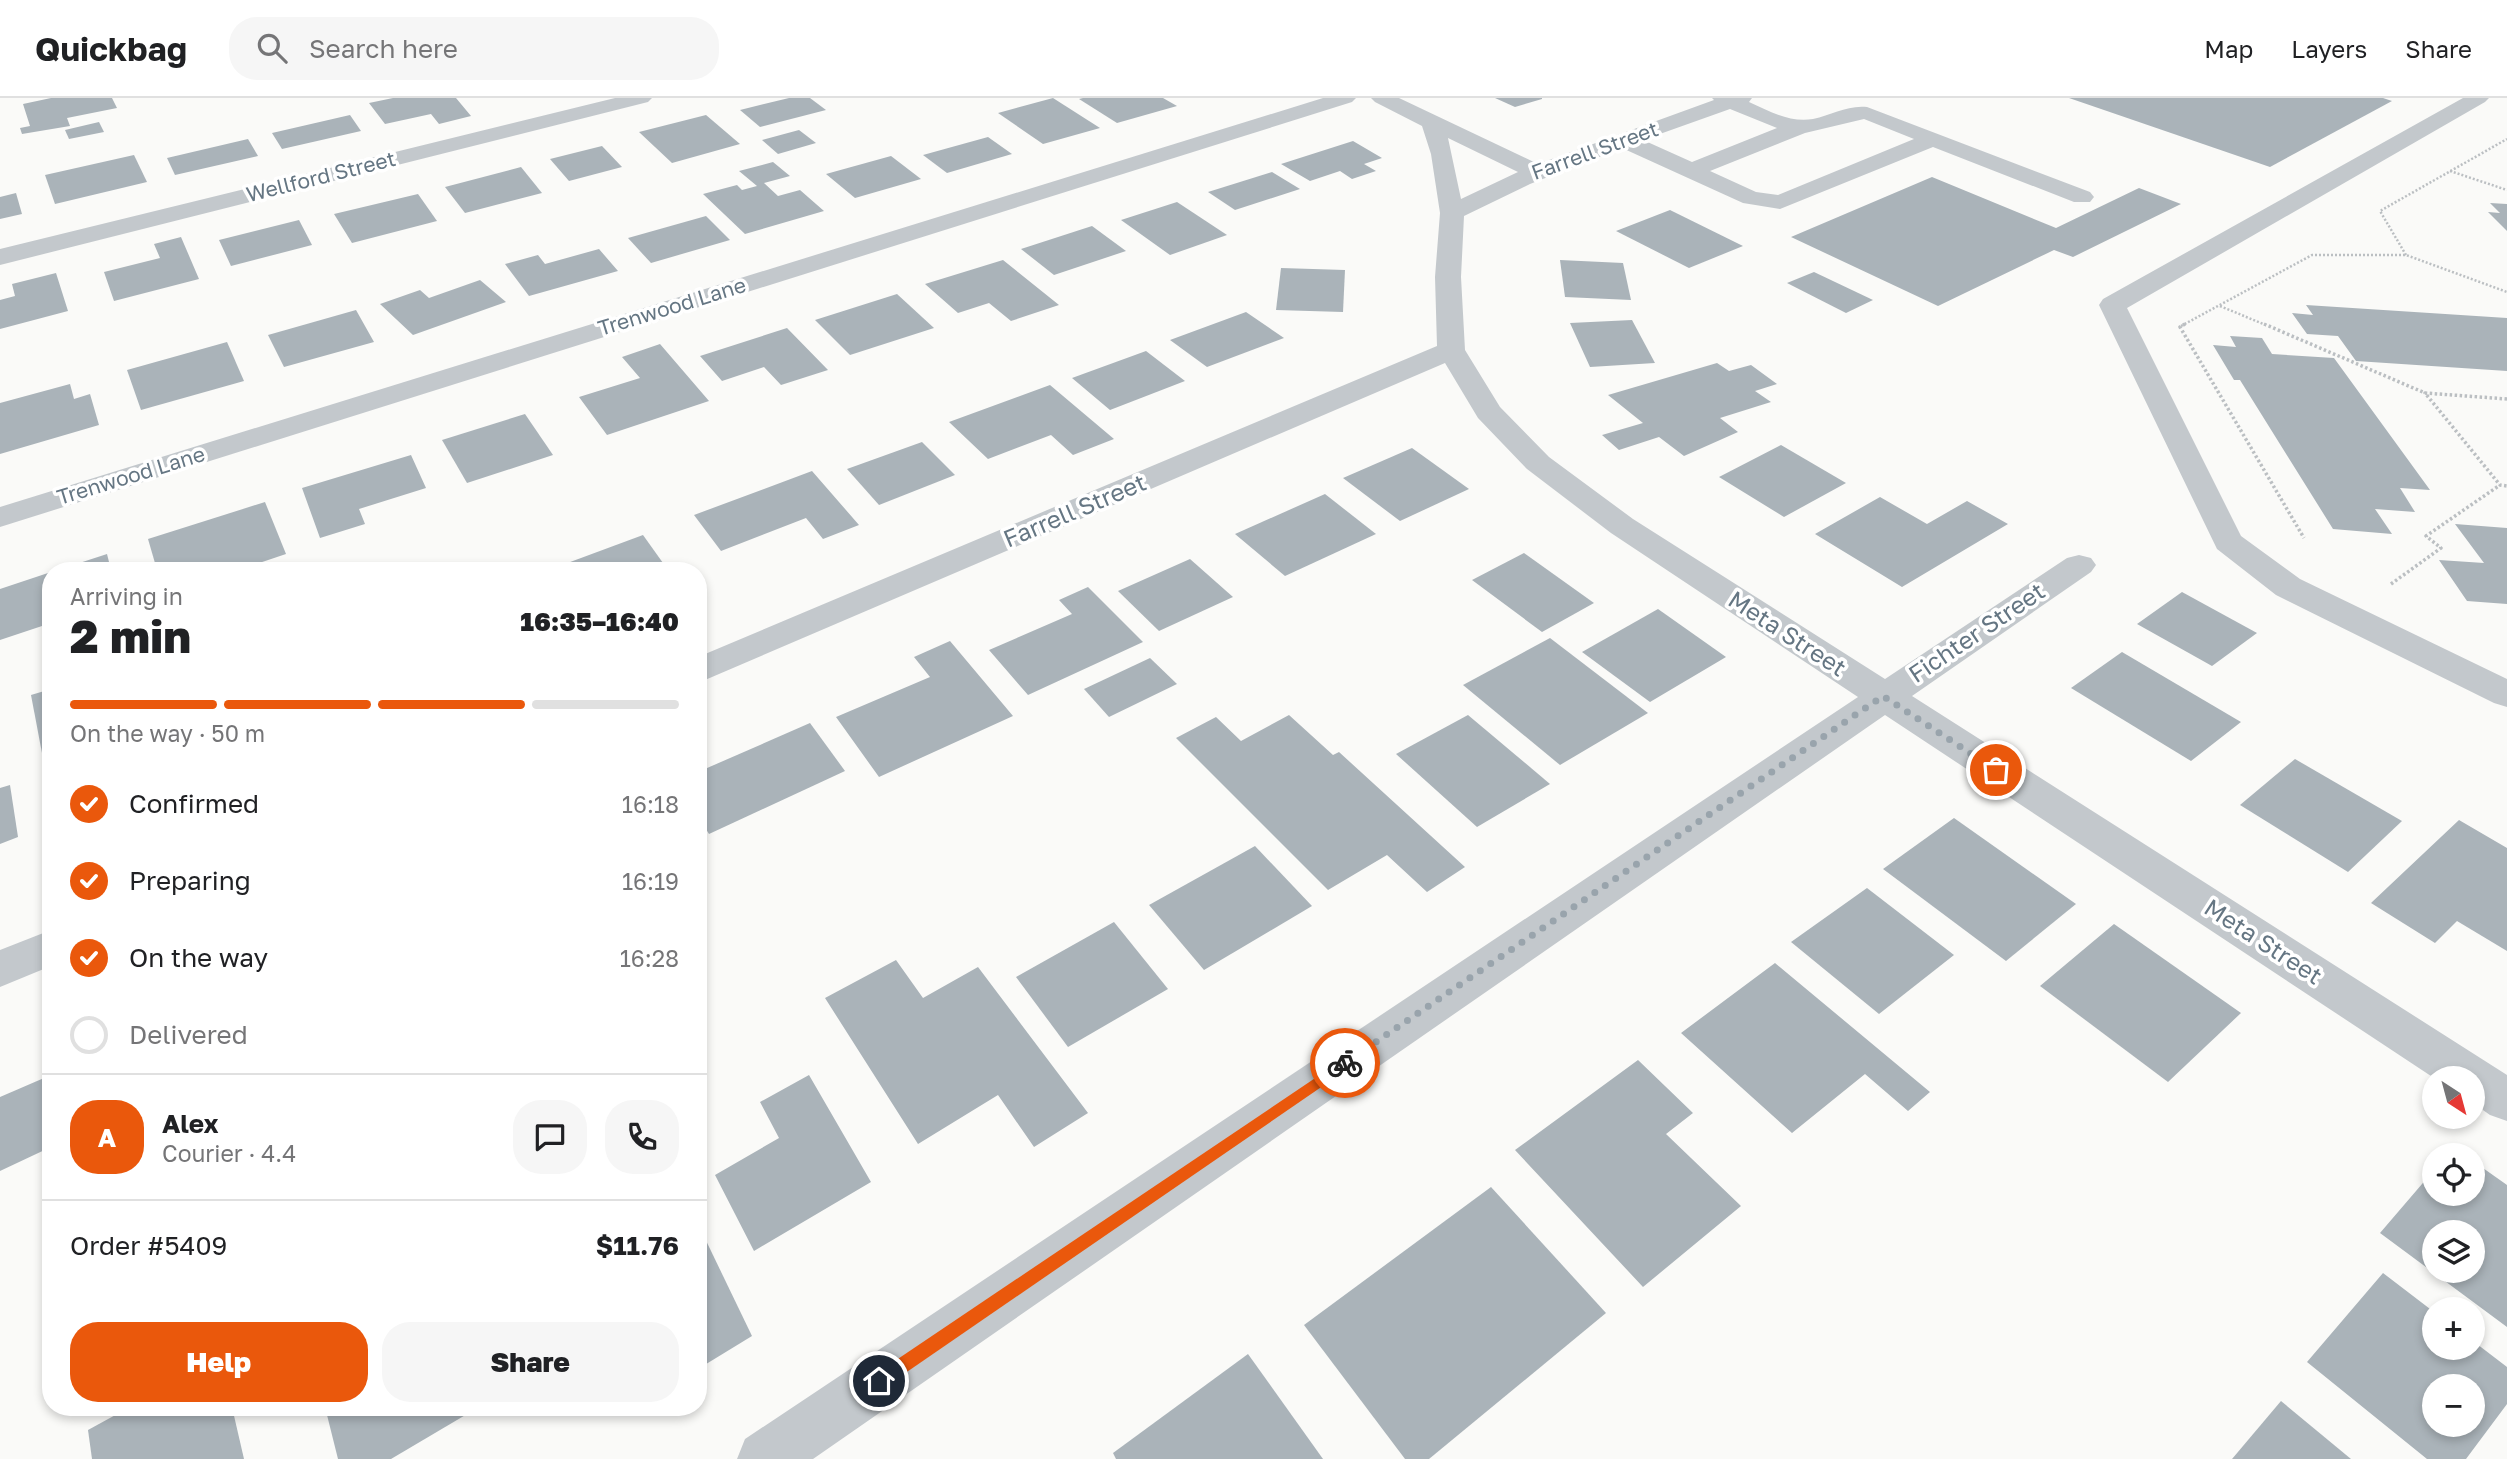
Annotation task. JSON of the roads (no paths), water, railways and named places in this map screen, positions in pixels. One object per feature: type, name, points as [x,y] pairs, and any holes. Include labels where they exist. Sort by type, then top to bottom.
[{"type":"street","name":"Wellford Street","points":[[0,257],[641,98]]},
{"type":"street","name":"Trenwood Lane","points":[[0,517],[1345,98]]},
{"type":"street","points":[[1382,98],[1536,172]]},
{"type":"street","points":[[2478,98],[2112,305],[2228,542],[2288,587],[2507,694]]},
{"type":"street","points":[[1732,99],[1784,123],[1800,127]]},
{"type":"street","name":"Farrell Street","points":[[1452,213],[1492,191],[1536,172],[1732,99]]},
{"type":"street","points":[[1690,171],[1800,127],[1858,111],[2082,197]]},
{"type":"street","name":"Meta Street","points":[[1432,122],[1448,180],[1452,213],[1448,277],[1451,350],[1488,412],[1538,463],[1622,526],[2454,1066]]},
{"type":"street","points":[[1624,141],[1751,198],[1780,202],[1933,139]]},
{"type":"street","name":"Farrell Street","points":[[707,667],[1451,350]]},
{"type":"street","name":"Fichter Street","points":[[765,1459],[2079,565]]},
{"type":"street","points":[[0,969],[42,951]]},
{"type":"street","name":"Meta Street","points":[[2485,1086],[2507,1100]]}]
